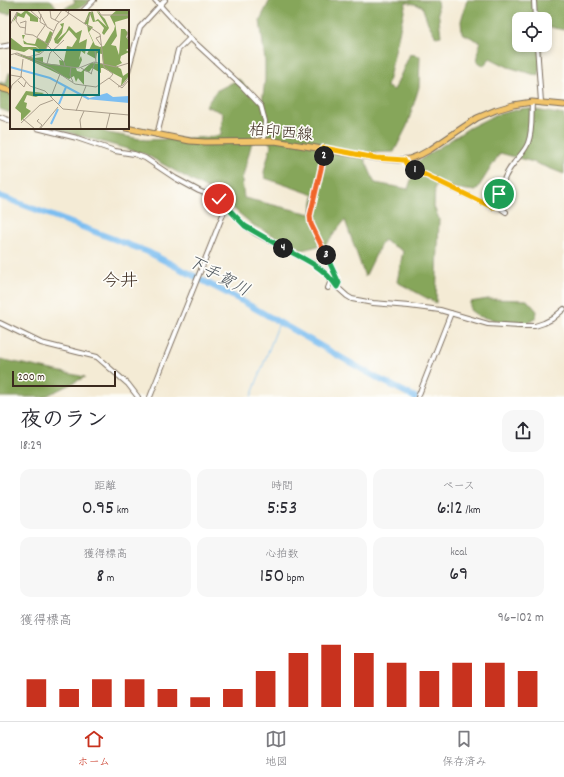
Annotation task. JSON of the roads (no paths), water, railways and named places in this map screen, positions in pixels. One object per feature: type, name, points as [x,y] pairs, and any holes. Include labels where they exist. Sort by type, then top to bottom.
[{"type":"main road","points":[[0,88],[10,91]]},
{"type":"main road","name":"柏印西線","points":[[129,129],[156,135],[205,142],[275,140],[376,158],[404,160],[415,158],[431,149],[470,122],[486,113],[513,105],[532,102],[564,105]]},
{"type":"street","points":[[84,10],[94,0]]},
{"type":"street","points":[[155,0],[190,38],[242,86],[261,106],[265,121],[264,140]]},
{"type":"street","points":[[129,67],[140,27],[165,0]]},
{"type":"street","points":[[534,1],[535,12]]},
{"type":"street","points":[[156,135],[178,50],[190,38]]},
{"type":"street","points":[[0,47],[10,45]]},
{"type":"street","points":[[537,52],[541,102]]},
{"type":"street","points":[[498,207],[499,194],[502,184],[512,164],[523,153],[528,143],[532,102]]},
{"type":"street","points":[[0,116],[10,121]]},
{"type":"street","points":[[41,129],[77,138],[115,151],[134,154],[145,158],[175,178],[199,191],[219,199],[245,226],[275,244],[314,264],[332,278],[337,287],[347,296],[358,301],[409,306],[450,313],[488,324],[528,327],[535,326],[552,319],[564,309]]},
{"type":"street","points":[[324,148],[323,164],[310,211],[310,216],[311,224],[339,283],[337,287]]},
{"type":"street","points":[[404,160],[407,165],[422,174],[492,207],[502,208],[506,212]]},
{"type":"street","points":[[150,397],[226,207]]},
{"type":"street","points":[[328,288],[332,278]]},
{"type":"street","points":[[418,396],[450,313]]},
{"type":"street","points":[[0,324],[41,343],[97,357],[128,384],[138,397]]},
{"type":"waterway","name":"下手賀川","points":[[0,196],[148,252],[242,301],[379,379],[415,397]]},
{"type":"waterway","points":[[251,397],[279,323]]},
{"type":"district","name":"今井","points":[[120,280]]}]
